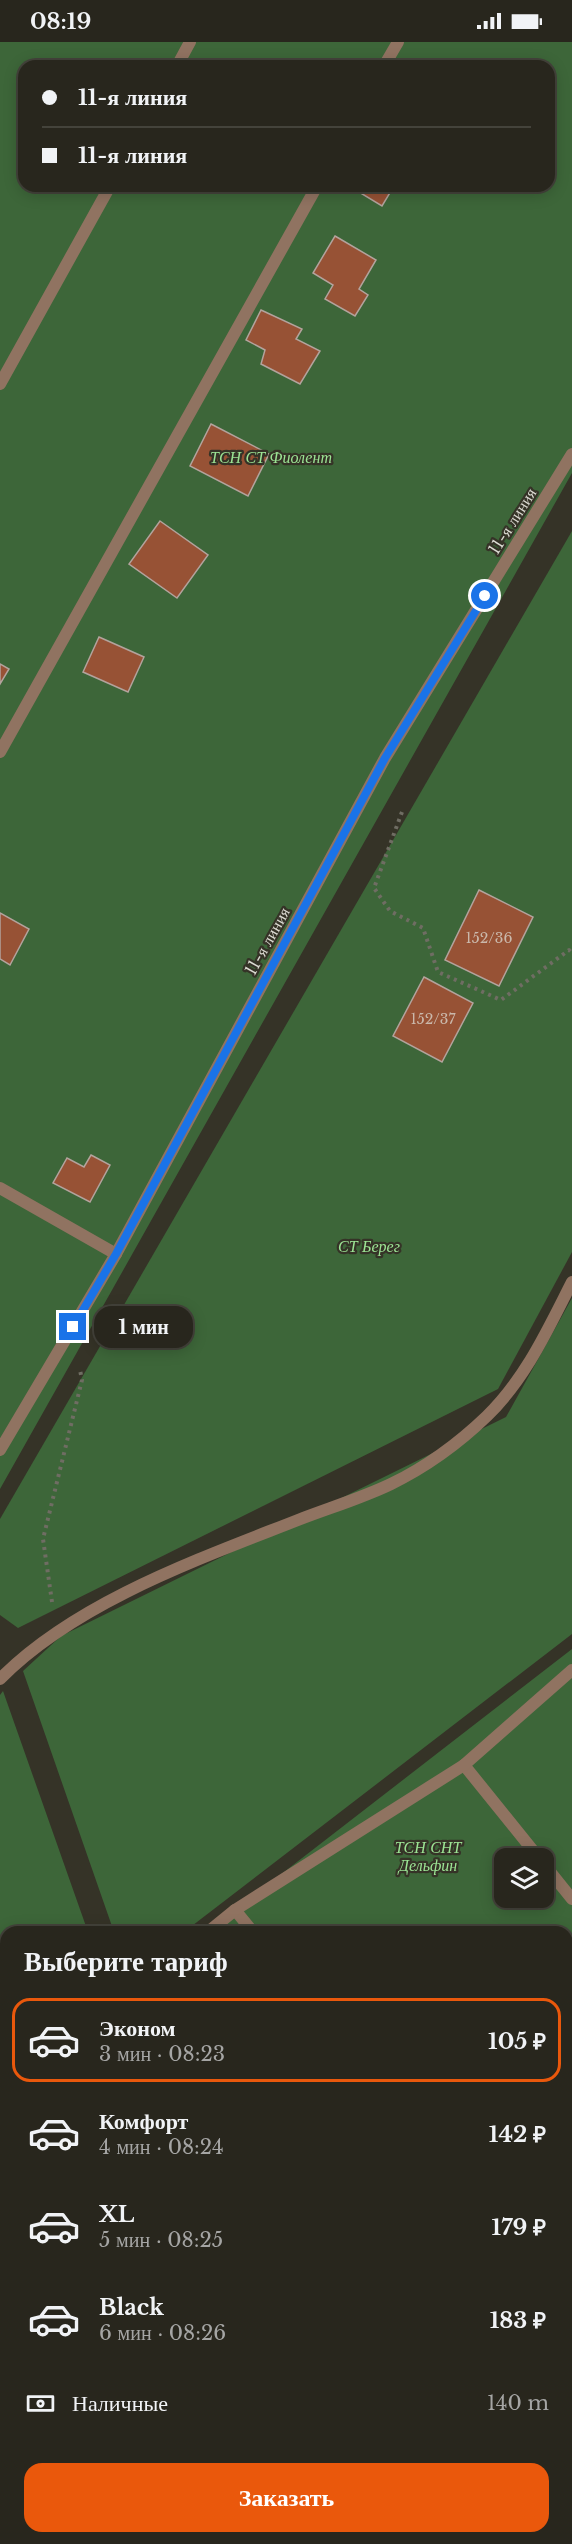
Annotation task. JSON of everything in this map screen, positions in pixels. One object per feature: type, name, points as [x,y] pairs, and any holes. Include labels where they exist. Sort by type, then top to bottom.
[{"type":"street","points":[[180,60],[190,42]]},
{"type":"street","points":[[388,60],[398,42]]},
{"type":"street","points":[[0,384],[107,192]]},
{"type":"street","points":[[0,752],[314,192]]},
{"type":"street","name":"11-я линия","points":[[0,1450],[116,1254],[385,758],[572,454]]},
{"type":"street","points":[[0,1188],[116,1254]]},
{"type":"street","points":[[0,1679],[57,1633],[156,1577],[392,1484],[459,1441],[489,1414],[518,1380],[540,1346],[572,1282]]},
{"type":"street","points":[[215,1926],[235,1910],[464,1765],[572,1670]]},
{"type":"street","points":[[464,1765],[531,1848]]},
{"type":"street","points":[[554,1877],[572,1899]]},
{"type":"street","points":[[235,1910],[248,1926]]},
{"type":"path","points":[[402,812],[374,888],[390,911],[423,928],[438,972],[501,1000],[569,950],[572,953]]},
{"type":"path","points":[[57,1633],[42,1539],[82,1380],[73,1327]]},
{"type":"green space","name":"ТСН СТ Фиолент","points":[[0,42],[572,42],[572,473],[0,1489]]},
{"type":"green space","name":"СТ Берег","points":[[572,531],[572,1252],[498,1389],[18,1628],[0,1615],[0,1519]]},
{"type":"green space","points":[[572,1298],[572,1634],[192,1926],[112,1926],[23,1671],[61,1636],[506,1417]]},
{"type":"green space","name":"ТСН СНТ Дельфин","points":[[572,1649],[572,1926],[220,1926],[235,1910]]},
{"type":"green space","points":[[3,1691],[86,1926],[0,1926],[0,1695]]},
{"type":"building","points":[[359,192],[390,192],[382,206]]},
{"type":"building","points":[[335,236],[376,260],[359,289],[368,295],[355,316],[325,299],[333,285],[313,273]]},
{"type":"building","points":[[261,310],[302,329],[296,339],[320,351],[300,384],[261,364],[265,350],[246,340]]},
{"type":"building","points":[[211,424],[269,454],[248,496],[190,466]]},
{"type":"building","points":[[160,521],[208,555],[177,598],[129,564]]},
{"type":"building","points":[[99,637],[144,657],[128,692],[83,672]]},
{"type":"building","points":[[0,664],[9,669],[0,684]]},
{"type":"building","points":[[479,890],[533,917],[499,986],[445,960]]},
{"type":"building","points":[[0,913],[29,929],[10,965],[0,959]]},
{"type":"building","points":[[424,977],[473,1003],[442,1062],[393,1036]]},
{"type":"building","points":[[91,1155],[110,1165],[90,1202],[53,1183],[67,1158],[84,1167]]},
{"type":"route","points":[[73,1327],[116,1254],[385,758],[485,596]]}]
